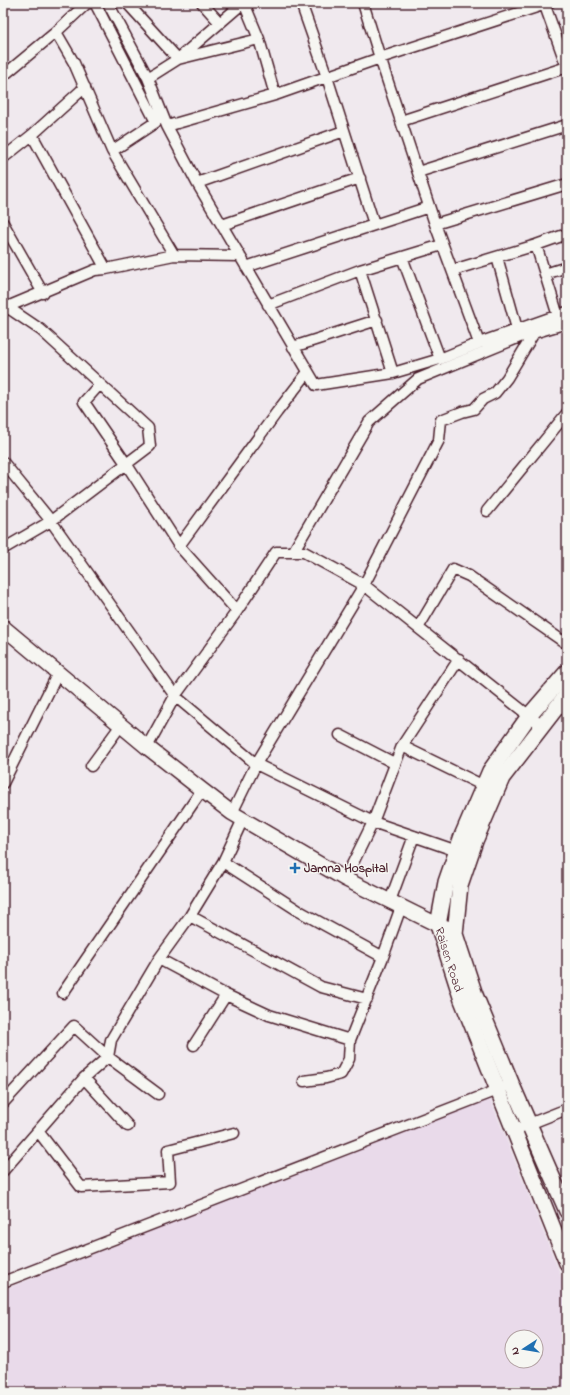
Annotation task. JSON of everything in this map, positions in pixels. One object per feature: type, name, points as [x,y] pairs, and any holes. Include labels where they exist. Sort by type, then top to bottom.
[{"type":"main road","name":"Raisen Road","points":[[567,672],[529,716],[490,771],[462,836],[446,882],[438,925],[462,1000],[567,1263]]},
{"type":"main road","name":"Raisen Road","points":[[567,694],[502,778],[478,834],[460,885],[455,930],[475,995],[512,1085],[567,1211]]},
{"type":"street","points":[[3,76],[56,32],[86,4],[90,3]]},
{"type":"street","points":[[95,3],[156,122],[112,151]]},
{"type":"street","points":[[108,3],[148,78],[167,126],[197,183],[316,385],[393,373],[440,359],[479,343],[562,314],[545,274],[536,245]]},
{"type":"street","points":[[127,3],[178,58]]},
{"type":"street","points":[[202,3],[220,23]]},
{"type":"street","points":[[148,78],[178,58],[244,3],[259,39],[275,95]]},
{"type":"street","points":[[301,3],[327,77],[374,224]]},
{"type":"street","points":[[363,3],[429,207],[479,343]]},
{"type":"street","points":[[167,126],[275,95],[380,58],[546,3],[567,67],[401,121]]},
{"type":"street","points":[[56,32],[86,87],[112,151],[174,255]]},
{"type":"street","points":[[178,58],[259,39]]},
{"type":"street","points":[[3,158],[32,135],[86,87]]},
{"type":"street","points":[[418,172],[567,125]]},
{"type":"street","points":[[197,183],[344,131]]},
{"type":"street","points":[[32,135],[106,269]]},
{"type":"street","points":[[222,225],[360,178]]},
{"type":"street","points":[[435,224],[567,184]]},
{"type":"street","points":[[246,267],[429,207]]},
{"type":"street","points":[[3,223],[43,293]]},
{"type":"street","points":[[453,270],[567,234]]},
{"type":"street","points":[[268,305],[360,270],[442,245]]},
{"type":"street","points":[[5,309],[95,270],[174,255],[240,256]]},
{"type":"street","points":[[402,257],[440,359]]},
{"type":"street","points":[[497,257],[517,329]]},
{"type":"street","points":[[545,274],[567,267]]},
{"type":"street","points":[[360,270],[393,373]]},
{"type":"street","points":[[3,549],[51,521],[127,465],[150,446],[148,428],[42,330],[5,309]]},
{"type":"street","points":[[293,347],[377,320]]},
{"type":"street","points":[[293,552],[369,422],[418,379],[520,337],[567,323]]},
{"type":"street","points":[[3,1171],[84,1078],[108,1058],[111,1040],[159,959],[190,916],[223,862],[256,764],[364,585],[439,440],[441,420],[474,409],[483,399],[495,393],[507,378],[534,333]]},
{"type":"street","points":[[179,546],[308,372]]},
{"type":"street","points":[[100,384],[84,402],[179,546],[237,611]]},
{"type":"street","points":[[487,511],[567,413]]},
{"type":"street","points":[[3,462],[51,521],[175,696],[256,764],[373,822],[457,851]]},
{"type":"street","points":[[146,747],[175,696],[237,611],[276,552],[304,552],[364,585],[542,726]]},
{"type":"street","points":[[418,628],[453,569],[469,576],[567,644]]},
{"type":"street","points":[[3,627],[146,747],[238,816],[345,879],[438,925],[455,930]]},
{"type":"street","points":[[345,879],[373,822],[394,763],[402,746],[458,659]]},
{"type":"street","points":[[3,783],[58,673]]},
{"type":"street","points":[[91,766],[121,725]]},
{"type":"street","points":[[340,735],[394,763]]},
{"type":"street","points":[[402,746],[484,786]]},
{"type":"street","points":[[63,993],[202,790]]},
{"type":"street","points":[[304,1081],[326,1078],[340,1074],[349,1059],[350,1040],[383,957],[414,836]]},
{"type":"street","points":[[223,862],[299,911],[383,957]]},
{"type":"street","points":[[190,916],[321,987],[367,999]]},
{"type":"street","points":[[159,959],[226,995],[268,1015],[350,1040]]},
{"type":"street","points":[[194,1045],[226,995]]},
{"type":"street","points":[[3,1103],[74,1026],[108,1058],[158,1094]]},
{"type":"street","points":[[84,1078],[128,1126]]},
{"type":"street","points":[[5,1278],[512,1085]]},
{"type":"street","points":[[514,1130],[567,1109]]},
{"type":"street","points":[[38,1131],[81,1187],[170,1182],[168,1150],[234,1133]]},
{"type":"shaded area","points":[[489,1096],[567,1291],[567,1392],[3,1392],[3,1290]]},
{"type":"place","name":"Jamna Hospital","points":[[295,868]]}]
